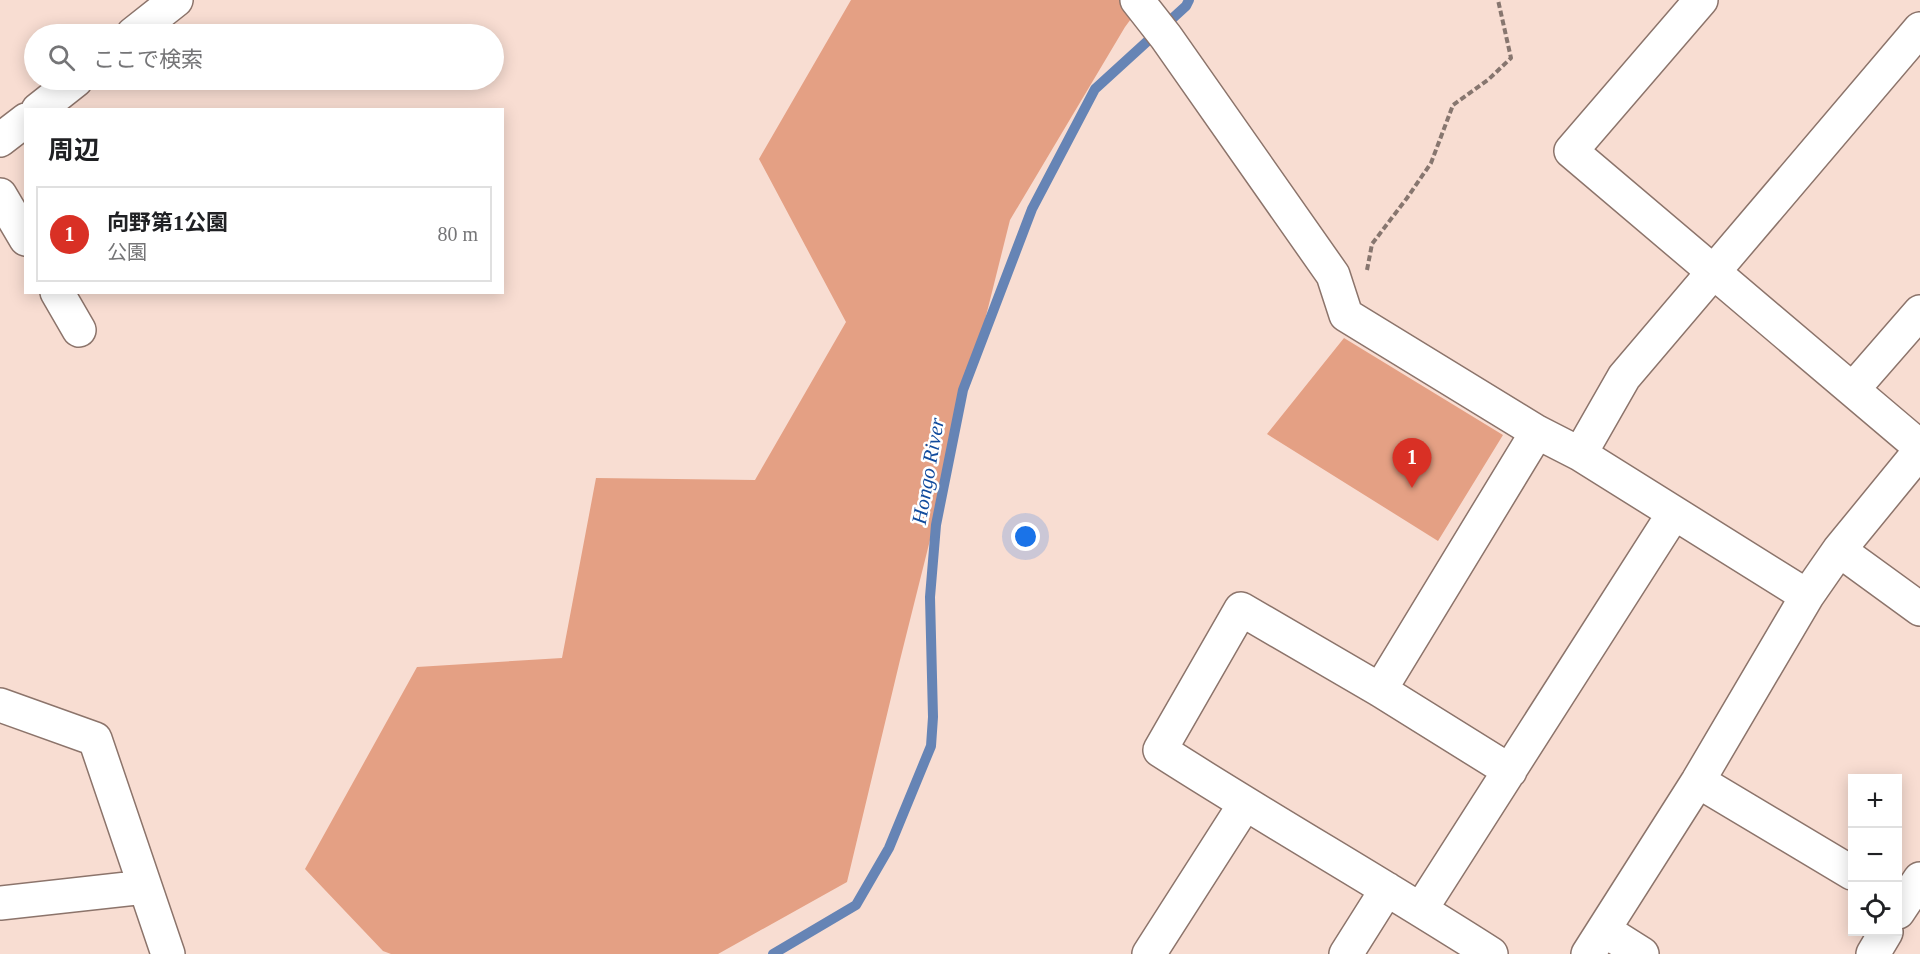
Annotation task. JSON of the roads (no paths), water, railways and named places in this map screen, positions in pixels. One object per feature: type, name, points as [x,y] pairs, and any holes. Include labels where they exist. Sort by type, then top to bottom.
[{"type":"street","points":[[146,24],[176,0]]},
{"type":"street","points":[[1642,954],[1596,942],[1698,781],[1807,597],[1839,550],[1920,449],[1853,389],[1571,151],[1701,0]]},
{"type":"street","points":[[1151,17],[1333,275],[1346,315],[1537,432],[1580,454],[1807,597]]},
{"type":"street","points":[[1580,454],[1624,378],[1920,29]]},
{"type":"street","points":[[41,108],[63,90]]},
{"type":"street","points":[[0,140],[24,122]]},
{"type":"street","points":[[0,195],[24,236]]},
{"type":"street","points":[[58,294],[79,330]]},
{"type":"street","points":[[1853,389],[1920,312]]},
{"type":"street","points":[[1380,690],[1537,432]]},
{"type":"street","points":[[1421,909],[1674,513]]},
{"type":"street","points":[[1839,550],[1920,609]]},
{"type":"street","points":[[1491,954],[1161,750],[1240,609],[1380,690],[1510,771]]},
{"type":"street","points":[[0,705],[95,739],[168,954]]},
{"type":"street","points":[[1698,781],[1848,871]]},
{"type":"street","points":[[1149,954],[1245,804]]},
{"type":"street","points":[[0,903],[145,887]]},
{"type":"street","points":[[1346,954],[1387,889]]},
{"type":"street","points":[[1873,954],[1884,936]]},
{"type":"waterway","name":"Hongo River","points":[[773,954],[856,905],[889,848],[931,746],[933,717],[930,597],[936,525],[963,390],[1032,209],[1095,89],[1186,6],[1189,0]]},
{"type":"place","name":"向野第1公園","points":[[1412,488]]}]
